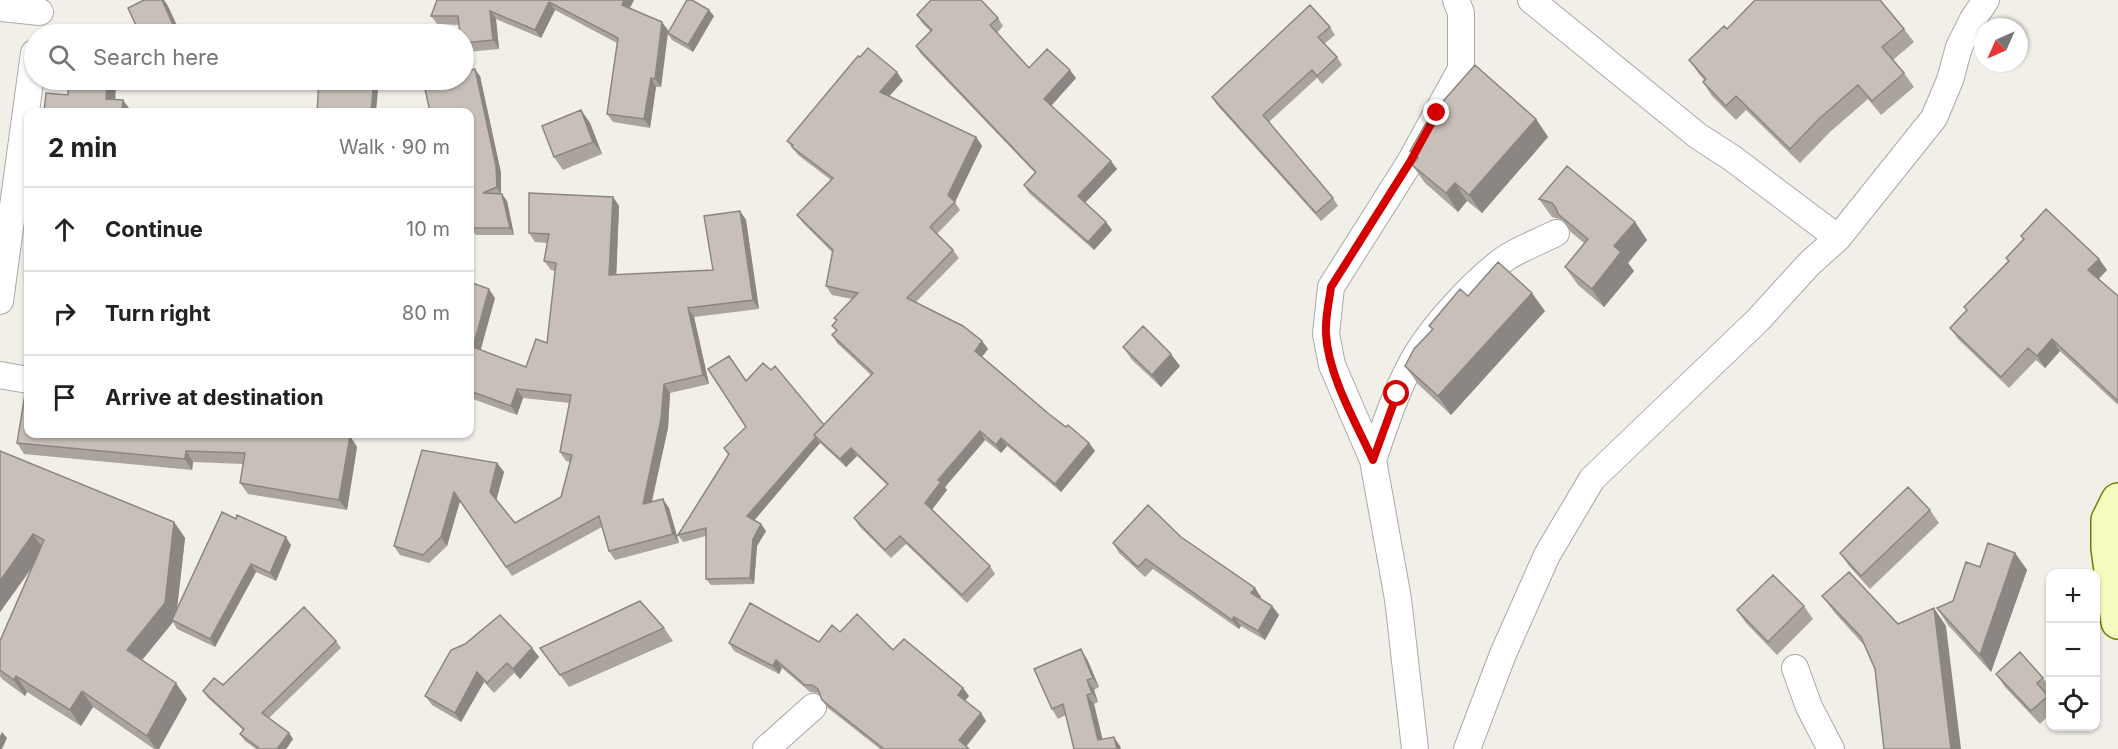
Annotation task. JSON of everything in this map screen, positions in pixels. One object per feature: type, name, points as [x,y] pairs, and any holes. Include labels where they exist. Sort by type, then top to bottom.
[{"type":"street","points":[[1415,749],[1398,599],[1373,460],[1332,365],[1326,334],[1331,287],[1410,162],[1461,69],[1461,13],[1456,0]]},
{"type":"street","points":[[1531,0],[1698,136],[1838,237]]},
{"type":"street","points":[[1467,749],[1503,654],[1547,555],[1592,479],[1758,320],[1809,264],[1838,237],[1934,118],[1950,80],[1959,47],[1972,19],[1986,0]]},
{"type":"street","points":[[0,8],[40,16]]},
{"type":"street","points":[[26,108],[29,90]]},
{"type":"street","points":[[0,301],[24,126]]},
{"type":"street","points":[[1373,460],[1401,384],[1411,364],[1435,329],[1472,288],[1504,259],[1556,233]]},
{"type":"street","points":[[0,375],[24,379]]},
{"type":"street","points":[[2118,500],[2108,520],[2108,548],[2118,622]]},
{"type":"street","points":[[1795,668],[1809,706],[1832,749]]},
{"type":"street","points":[[766,749],[813,707]]},
{"type":"building","points":[[144,0],[162,0],[173,24],[135,24],[128,8]]},
{"type":"building","points":[[437,0],[624,0],[622,5],[662,22],[655,79],[651,78],[644,119],[607,114],[618,38],[549,2],[535,30],[490,11],[493,40],[474,42],[474,24],[459,24],[458,16],[431,16]]},
{"type":"building","points":[[687,0],[692,0],[709,10],[688,45],[668,33]]},
{"type":"building","points":[[931,0],[981,0],[998,18],[990,25],[1029,68],[1047,49],[1070,70],[1044,99],[1111,161],[1078,196],[1106,222],[1088,242],[1024,185],[1036,172],[916,46],[932,30],[917,15]]},
{"type":"building","points":[[1755,0],[1880,0],[1904,29],[1882,47],[1904,73],[1872,101],[1858,85],[1820,118],[1790,149],[1736,96],[1726,106],[1703,82],[1706,79],[1689,60],[1724,26],[1727,29]]},
{"type":"building","points":[[1310,5],[1330,27],[1318,37],[1337,57],[1317,76],[1312,70],[1263,115],[1333,198],[1316,213],[1212,97]]},
{"type":"building","points":[[868,48],[897,72],[880,92],[976,137],[948,195],[955,202],[930,227],[953,250],[907,298],[963,326],[982,341],[975,351],[1049,414],[1066,427],[1068,425],[1089,443],[1055,484],[1001,438],[996,445],[980,431],[938,480],[941,482],[925,503],[990,566],[962,595],[900,536],[885,550],[854,518],[888,484],[851,448],[840,459],[814,435],[873,373],[832,335],[837,330],[832,326],[837,320],[834,318],[858,293],[826,286],[833,250],[797,215],[833,178],[787,141],[858,56],[860,57]]},
{"type":"building","points":[[1475,65],[1536,119],[1469,195],[1455,183],[1446,193],[1412,165],[1418,158],[1410,151],[1438,107]]},
{"type":"building","points":[[474,69],[496,166],[497,187],[483,193],[502,194],[510,228],[474,228],[474,108],[429,108],[425,90],[474,90]]},
{"type":"building","points":[[68,90],[106,90],[106,99],[123,100],[122,108],[44,108],[46,93],[68,95]]},
{"type":"building","points":[[318,90],[373,90],[371,108],[317,108]]},
{"type":"building","points":[[581,110],[593,142],[554,157],[542,126]]},
{"type":"building","points":[[1567,166],[1635,222],[1614,246],[1621,252],[1592,289],[1565,267],[1588,239],[1558,214],[1552,203],[1539,199]]},
{"type":"building","points":[[529,193],[613,197],[609,275],[713,270],[704,216],[740,211],[753,300],[688,308],[703,375],[664,384],[661,419],[643,504],[663,499],[673,534],[609,551],[599,516],[506,567],[454,492],[441,537],[423,555],[394,546],[422,450],[497,463],[490,492],[515,523],[561,497],[572,455],[560,452],[571,395],[517,389],[511,406],[474,392],[474,347],[526,367],[536,339],[547,343],[556,263],[544,261],[549,234],[529,233]]},
{"type":"building","points":[[2046,209],[2099,259],[2088,270],[2118,296],[2118,401],[2052,339],[2037,356],[2028,348],[2001,377],[1950,328],[1967,310],[1964,307],[2009,261],[2006,258],[2024,239],[2021,236]]},
{"type":"building","points":[[1498,262],[1532,293],[1438,396],[1405,366],[1414,349],[1433,329],[1429,326],[1460,289],[1468,296]]},
{"type":"building","points":[[474,283],[489,289],[474,343]]},
{"type":"building","points":[[1143,326],[1171,354],[1152,375],[1123,347]]},
{"type":"building","points":[[729,356],[746,381],[763,363],[771,370],[775,366],[824,425],[747,516],[761,524],[753,539],[750,578],[706,579],[706,528],[678,535],[729,454],[724,448],[746,427],[708,369]]},
{"type":"building","points":[[24,400],[24,438],[350,438],[339,500],[240,483],[245,453],[186,451],[185,459],[17,443]]},
{"type":"building","points":[[0,451],[174,522],[165,603],[127,650],[176,683],[147,736],[82,691],[70,710],[16,676],[14,680],[0,670],[0,641],[44,540],[33,534],[0,581]]},
{"type":"building","points":[[1908,487],[1930,510],[1861,576],[1840,553]]},
{"type":"building","points":[[1148,505],[1181,537],[1255,588],[1251,593],[1272,606],[1258,631],[1234,617],[1232,620],[1146,559],[1138,567],[1113,543]]},
{"type":"building","points":[[222,512],[236,519],[237,515],[286,537],[270,573],[251,564],[210,639],[172,620]]},
{"type":"building","points":[[1988,543],[2015,553],[1980,655],[1937,608],[1953,601],[1966,562],[1980,567]]},
{"type":"building","points":[[1849,572],[1898,624],[1934,608],[1951,749],[1884,749],[1875,669],[1861,637],[1822,596]]},
{"type":"building","points":[[1773,575],[1804,606],[1768,642],[1737,610]]},
{"type":"building","points":[[640,601],[664,628],[560,675],[540,648]]},
{"type":"building","points":[[750,603],[819,642],[832,625],[840,632],[857,614],[893,650],[904,639],[963,688],[958,695],[981,713],[959,740],[969,749],[884,749],[822,700],[818,689],[812,685],[805,685],[776,660],[773,666],[729,643]]},
{"type":"building","points":[[304,607],[336,641],[262,713],[289,733],[277,749],[260,749],[240,734],[244,729],[203,691],[214,678],[223,685]]},
{"type":"building","points":[[500,615],[532,648],[513,669],[507,663],[487,683],[477,672],[455,713],[425,696],[451,650],[465,644]]},
{"type":"building","points":[[1081,649],[1093,678],[1087,680],[1092,693],[1087,695],[1098,740],[1114,737],[1117,749],[1074,749],[1063,704],[1052,709],[1034,669]]},
{"type":"building","points":[[2020,652],[2043,678],[2037,683],[2046,694],[2046,698],[2031,711],[1996,674]]},
{"type":"route","points":[[1397,394],[1373,460],[1332,365],[1326,334],[1328,305],[1331,287],[1410,162],[1437,113]]}]
